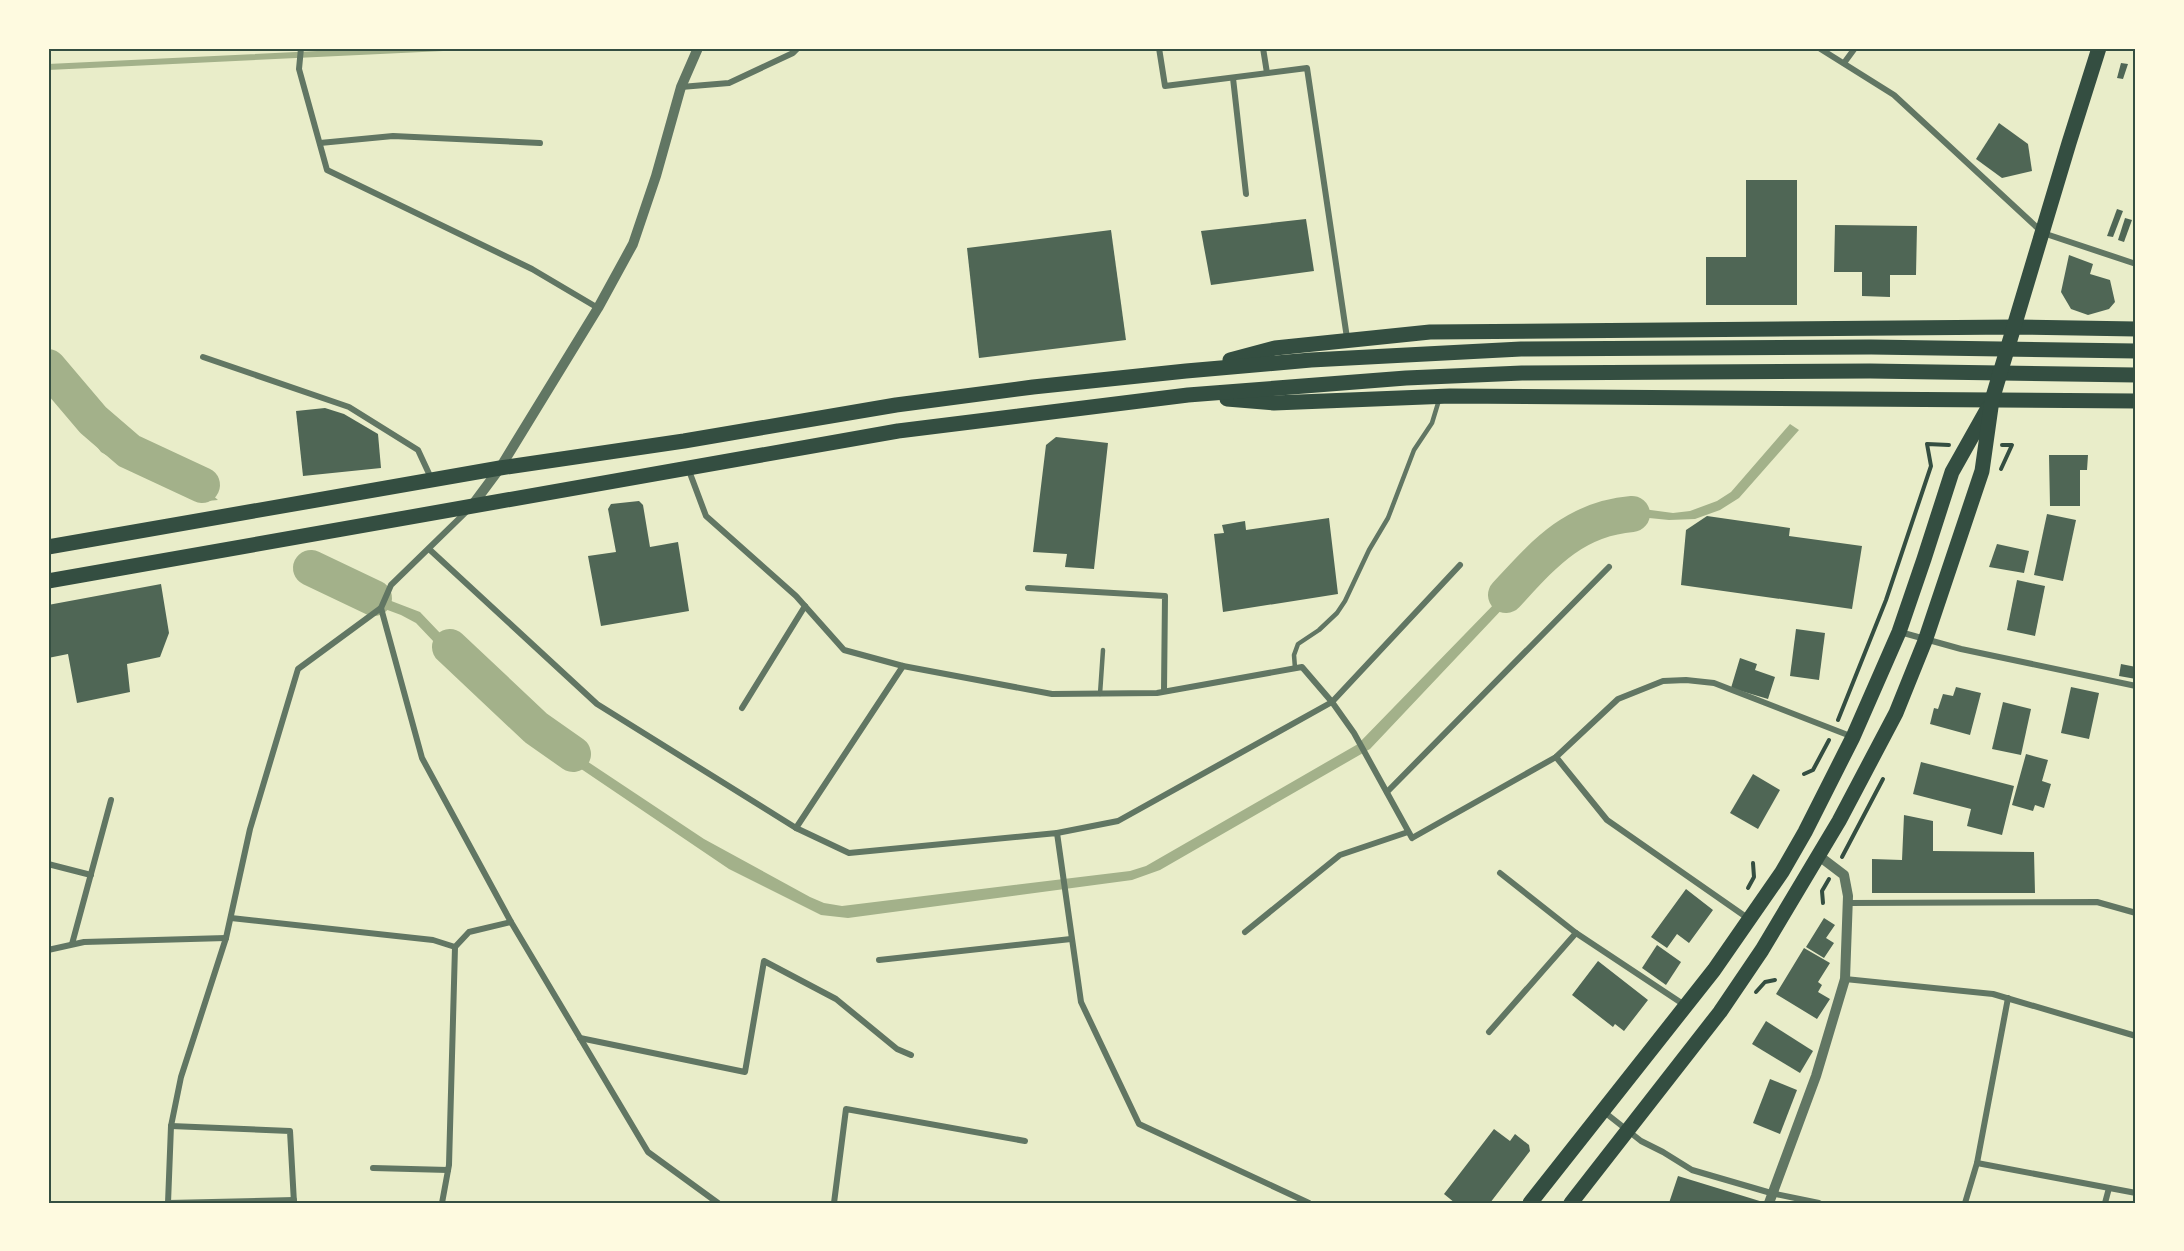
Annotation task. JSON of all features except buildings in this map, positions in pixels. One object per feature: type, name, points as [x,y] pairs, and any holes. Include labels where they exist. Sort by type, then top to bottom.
[{"type":"main road","points":[[1570,1203],[1720,1012],[1762,950],[1819,856],[1896,713],[1925,640],[1982,471],[1992,400],[2099,48]]},
{"type":"main road","points":[[1186,371],[1275,348],[1430,332],[2015,327],[2136,329]]},
{"type":"main road","points":[[48,548],[500,468],[684,441],[896,405],[1033,387],[1186,371],[1311,360],[1521,349],[1871,347],[2136,351]]},
{"type":"main road","points":[[48,581],[898,431],[1188,395],[1406,378],[1522,373],[1870,371],[2136,375]]},
{"type":"main road","points":[[1188,395],[1274,403],[1440,396],[2136,400]]},
{"type":"main road","points":[[1530,1203],[1686,1006],[1750,920],[1805,832],[1853,737],[1899,632],[1952,472],[1992,400]]},
{"type":"street","points":[[171,1126],[290,1131],[294,1202],[168,1203],[171,1126],[182,1077],[226,938],[250,830],[298,669],[381,608],[391,585],[471,507],[500,468],[598,308],[633,244],[656,176],[681,87],[698,48]]},
{"type":"street","points":[[681,87],[729,83],[793,53],[798,48]]},
{"type":"street","points":[[1159,48],[1165,86],[1307,68],[1348,341]]},
{"type":"street","points":[[1263,48],[1267,73]]},
{"type":"street","points":[[1818,48],[1894,95],[2043,233],[2136,264]]},
{"type":"street","points":[[1844,63],[1856,48]]},
{"type":"street","points":[[300,49],[299,69],[327,170],[532,269],[598,308]]},
{"type":"street","points":[[1233,78],[1246,194]]},
{"type":"street","points":[[320,143],[393,136],[540,143]]},
{"type":"street","points":[[203,357],[349,408],[418,450],[431,480]]},
{"type":"street","points":[[688,468],[706,516],[805,606],[844,650],[903,666],[1052,694],[1164,691],[1302,666],[1354,733],[1412,838],[1556,757],[1618,699],[1663,681],[1686,680],[1714,683],[1853,737]]},
{"type":"street","points":[[429,549],[597,705],[796,828],[849,853],[1057,833],[1118,821],[1332,702],[1460,565]]},
{"type":"street","points":[[1387,792],[1609,567]]},
{"type":"street","points":[[1028,588],[1165,596],[1164,691]]},
{"type":"street","points":[[742,708],[805,606]]},
{"type":"street","points":[[381,608],[422,758],[511,922],[648,1152],[718,1203]]},
{"type":"street","points":[[1899,632],[1925,640],[2136,686]]},
{"type":"street","points":[[796,828],[903,666]]},
{"type":"street","points":[[1556,757],[1606,820],[1750,920]]},
{"type":"street","points":[[72,944],[111,800]]},
{"type":"street","points":[[1245,932],[1340,855],[1408,832]]},
{"type":"street","points":[[1057,833],[1081,1002],[1139,1124],[1308,1203]]},
{"type":"street","points":[[1770,1198],[1816,1076],[1845,979],[1848,903],[1844,875],[1819,856]]},
{"type":"street","points":[[48,864],[91,875]]},
{"type":"street","points":[[1500,873],[1576,933],[1686,1006]]},
{"type":"street","points":[[1848,903],[2097,902],[2136,913]]},
{"type":"street","points":[[231,918],[433,940],[456,947]]},
{"type":"street","points":[[442,1203],[448,1170],[456,947],[469,932],[511,922]]},
{"type":"street","points":[[1489,1032],[1576,933]]},
{"type":"street","points":[[48,950],[84,942],[226,938]]},
{"type":"street","points":[[879,960],[1071,939]]},
{"type":"street","points":[[580,1038],[746,1072],[764,961],[836,999],[897,1049],[911,1055]]},
{"type":"street","points":[[1845,979],[1993,994],[2136,1036]]},
{"type":"street","points":[[1965,1203],[1977,1163],[2008,998]]},
{"type":"street","points":[[834,1203],[846,1109],[1025,1140]]},
{"type":"street","points":[[1603,1111],[1641,1141],[1664,1152],[1692,1170],[1770,1198],[1819,1203]]},
{"type":"street","points":[[1977,1163],[2136,1193]]},
{"type":"street","points":[[374,1168],[448,1170]]},
{"type":"street","points":[[2105,1203],[2109,1188]]},
{"type":"lane","points":[[1295,668],[1294,655],[1298,644],[1319,630],[1337,613],[1345,601],[1369,550],[1388,518],[1414,450],[1432,423],[1440,396]]},
{"type":"lane","points":[[1100,694],[1103,650]]},
{"type":"path","points":[[1841,714],[1886,600],[1931,466],[1927,444]]},
{"type":"path","points":[[1804,774],[1813,770],[1827,745]]},
{"type":"path","points":[[1743,895],[1754,877],[1753,863]]},
{"type":"path","points":[[1822,891],[1823,903]]},
{"type":"shaded area","points":[[48,358],[113,446],[130,455],[176,470],[194,479],[218,500],[207,501],[176,481],[125,466],[101,452],[48,380]]},
{"type":"shaded area","points":[[1790,424],[1799,430],[1739,498],[1720,510],[1695,519],[1669,520],[1639,517],[1614,520],[1592,529],[1543,566],[1370,749],[1160,870],[1132,880],[848,918],[821,915],[729,869],[525,731],[491,702],[416,623],[401,615],[304,579],[308,569],[420,612],[519,716],[704,839],[810,897],[824,903],[842,906],[1130,871],[1146,866],[1358,744],[1535,562],[1578,531],[1597,518],[1614,512],[1643,509],[1673,513],[1690,511],[1717,501],[1731,492]]},
{"type":"waterway","points":[[48,67],[443,48]]},
{"type":"waterway","points":[[48,367],[93,420],[129,451],[202,485]]},
{"type":"waterway","points":[[1506,595],[1547,553],[1576,531],[1611,517],[1632,514]]},
{"type":"waterway","points":[[311,568],[374,598]]},
{"type":"waterway","points":[[450,647],[536,728],[573,754]]}]
